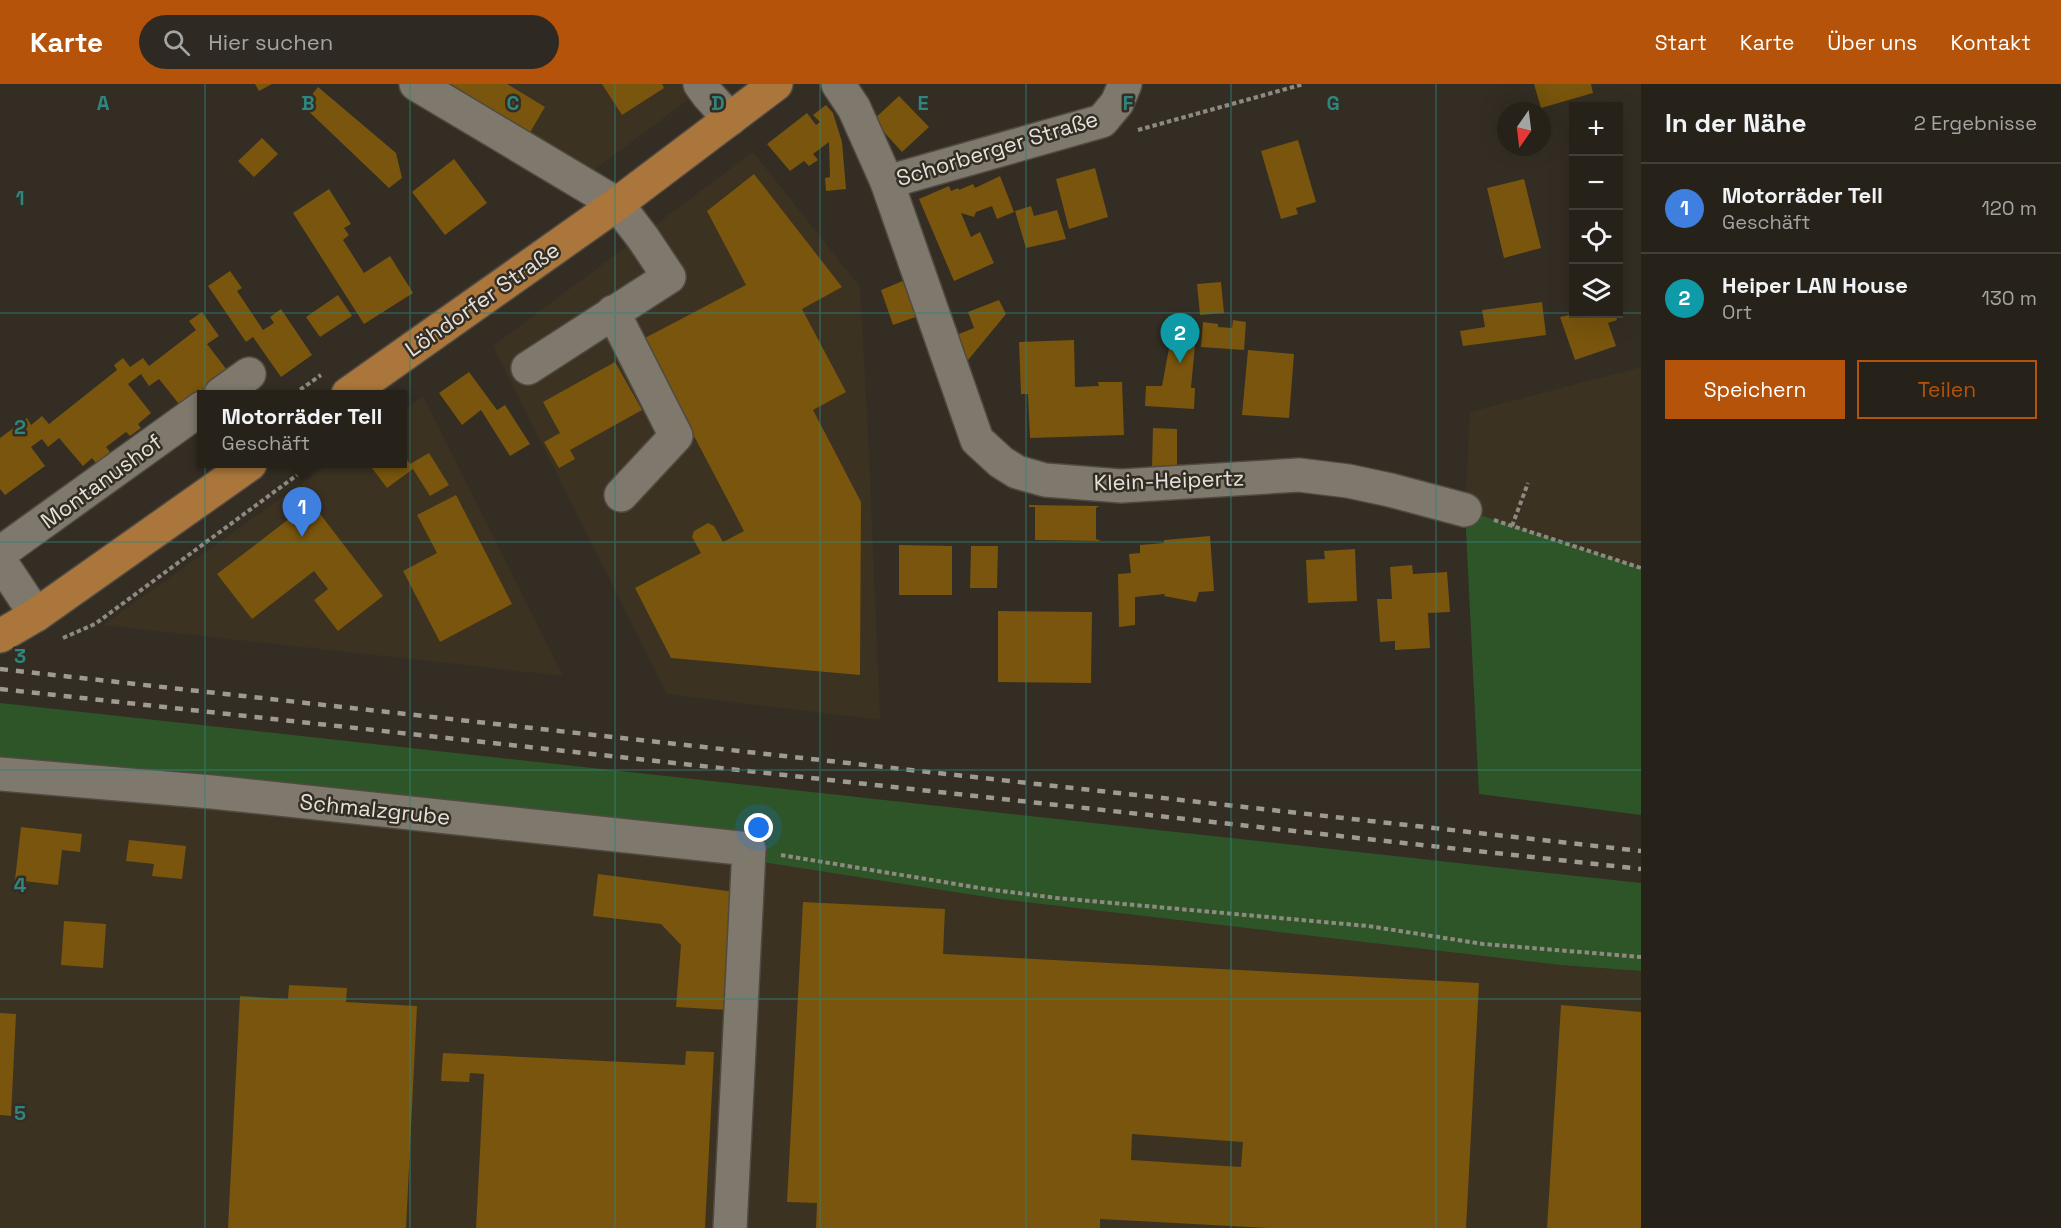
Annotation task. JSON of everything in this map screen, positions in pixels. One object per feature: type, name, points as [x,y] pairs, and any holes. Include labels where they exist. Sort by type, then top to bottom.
[{"type":"main road","name":"Löhdorfer Straße","points":[[354,390],[617,204],[776,84]]},
{"type":"main road","points":[[0,636],[36,615],[244,468]]},
{"type":"street","points":[[416,84],[617,204],[669,277],[528,368]]},
{"type":"street","points":[[700,84],[730,119]]},
{"type":"street","name":"Klein-Heipertz","points":[[838,84],[854,108],[887,182],[977,440],[1001,462],[1017,472],[1045,480],[1117,486],[1299,476],[1348,481],[1465,510]]},
{"type":"street","name":"Schorberger Straße","points":[[887,182],[1102,121],[1117,103],[1125,84]]},
{"type":"street","points":[[613,312],[676,436],[621,495]]},
{"type":"street","points":[[227,390],[249,374]]},
{"type":"street","name":"Montanushof","points":[[0,553],[197,411]]},
{"type":"street","points":[[0,561],[36,615]]},
{"type":"street","name":"Schmalzgrube","points":[[0,774],[212,792],[749,849]]},
{"type":"street","points":[[730,1228],[749,849]]},
{"type":"path","points":[[1102,121],[1121,135],[1304,84]]},
{"type":"path","points":[[94,624],[307,468]]},
{"type":"path","points":[[1512,526],[1528,483]]},
{"type":"path","points":[[1465,510],[1641,568]]},
{"type":"path","points":[[749,849],[909,877],[1057,898],[1368,927],[1483,944],[1641,957]]},
{"type":"shaded area","points":[[429,84],[709,84],[585,177]]},
{"type":"shaded area","points":[[753,152],[860,287],[880,720],[667,694],[493,346]]},
{"type":"shaded area","points":[[1641,367],[1641,568],[1465,510],[1470,412]]},
{"type":"shaded area","points":[[423,396],[563,676],[103,625],[323,468],[407,468],[407,408]]},
{"type":"shaded area","points":[[0,781],[132,802],[734,857],[999,899],[1560,965],[1641,971],[1641,1228],[0,1228]]},
{"type":"green space","points":[[1465,510],[1641,568],[1641,815],[1479,794]]},
{"type":"green space","points":[[0,703],[1641,883],[1641,971],[1560,965],[999,899],[762,862],[0,765]]},
{"type":"building","points":[[255,84],[272,84],[259,91]]},
{"type":"building","points":[[451,84],[507,84],[545,107],[529,134]]},
{"type":"building","points":[[602,84],[662,84],[664,88],[622,115]]},
{"type":"building","points":[[1534,84],[1591,84],[1593,93],[1551,105],[1551,102],[1539,102]]},
{"type":"building","points":[[318,87],[396,153],[402,178],[389,188],[303,106]]},
{"type":"building","points":[[899,96],[929,127],[902,152],[873,120]]},
{"type":"building","points":[[826,105],[833,113],[842,142],[846,189],[826,191],[825,178],[830,177],[829,142],[813,154],[818,160],[809,166],[804,161],[790,171],[767,144],[807,113],[816,125],[820,122],[813,115]]},
{"type":"building","points":[[262,138],[278,154],[254,177],[238,161]]},
{"type":"building","points":[[1298,140],[1316,202],[1296,208],[1298,214],[1281,219],[1261,151]]},
{"type":"building","points":[[454,159],[487,203],[445,235],[412,192]]},
{"type":"building","points":[[1095,168],[1108,217],[1069,229],[1056,179]]},
{"type":"building","points":[[754,174],[842,287],[802,309],[846,392],[813,410],[861,502],[860,675],[671,658],[635,588],[701,553],[692,537],[694,531],[708,523],[714,526],[723,542],[744,531],[643,339],[746,285],[707,211]]},
{"type":"building","points":[[1000,176],[1014,212],[997,219],[992,206],[976,212],[974,217],[961,213],[971,237],[980,232],[994,263],[954,281],[919,199],[949,186],[951,191],[973,184],[975,188]]},
{"type":"building","points":[[1524,179],[1541,248],[1504,258],[1487,188]]},
{"type":"building","points":[[329,189],[351,224],[344,228],[349,235],[343,240],[364,273],[390,256],[413,293],[364,324],[293,213]]},
{"type":"building","points":[[1031,206],[1034,216],[1057,210],[1066,239],[1026,248],[1015,211]]},
{"type":"building","points":[[230,271],[242,288],[237,291],[263,330],[274,323],[270,317],[281,309],[312,355],[281,377],[253,337],[246,342],[208,286]]},
{"type":"building","points":[[910,278],[924,314],[893,325],[881,290]]},
{"type":"building","points":[[1221,282],[1224,313],[1200,315],[1197,284]]},
{"type":"building","points":[[338,295],[352,316],[320,337],[306,317]]},
{"type":"building","points":[[999,300],[1006,314],[964,365],[951,337],[974,328],[968,312]]},
{"type":"building","points":[[1542,302],[1546,335],[1463,346],[1460,331],[1485,327],[1482,310]]},
{"type":"building","points":[[202,312],[219,336],[207,344],[227,370],[221,385],[213,390],[197,390],[197,400],[183,409],[159,379],[149,386],[141,374],[128,384],[151,413],[138,424],[141,428],[130,436],[126,432],[106,447],[110,452],[96,463],[92,458],[83,466],[59,438],[48,447],[42,439],[31,447],[45,466],[5,495],[0,489],[0,438],[27,418],[31,425],[42,416],[49,424],[117,370],[114,365],[123,358],[130,367],[143,358],[149,366],[196,330],[189,321]]},
{"type":"building","points":[[1569,315],[1569,318],[1616,318],[1617,320],[1608,323],[1616,346],[1575,360],[1560,317]]},
{"type":"building","points":[[1233,320],[1246,322],[1244,350],[1201,347],[1203,322],[1218,324],[1218,327],[1232,328]]},
{"type":"building","points":[[1074,340],[1075,387],[1099,386],[1098,382],[1122,382],[1124,435],[1030,438],[1028,394],[1021,394],[1019,342]]},
{"type":"building","points":[[1170,343],[1195,345],[1191,388],[1195,388],[1194,409],[1145,406],[1146,386],[1162,386]]},
{"type":"building","points":[[1248,350],[1294,354],[1289,418],[1242,415]]},
{"type":"building","points":[[615,362],[642,410],[570,450],[575,459],[559,468],[544,442],[560,433],[543,402]]},
{"type":"building","points":[[469,372],[497,410],[505,405],[530,444],[510,456],[481,410],[462,425],[439,393]]},
{"type":"building","points":[[1153,428],[1177,429],[1177,469],[1152,468]]},
{"type":"building","points":[[429,453],[449,485],[430,496],[413,469],[387,488],[372,468],[407,468],[407,460],[410,464]]},
{"type":"building","points":[[456,495],[512,604],[440,642],[403,571],[437,553],[417,515]]},
{"type":"building","points":[[311,502],[383,596],[338,631],[314,600],[328,589],[314,571],[252,619],[217,574]]},
{"type":"building","points":[[1029,505],[1099,506],[1096,508],[1096,539],[1101,541],[1035,540],[1035,507],[1029,507]]},
{"type":"building","points":[[1210,536],[1214,591],[1199,592],[1196,602],[1164,596],[1165,594],[1135,597],[1135,625],[1119,627],[1118,574],[1131,573],[1129,554],[1140,553],[1140,545],[1164,543],[1164,540]]},
{"type":"building","points":[[899,545],[952,546],[952,595],[899,595]]},
{"type":"building","points":[[971,546],[998,546],[997,588],[970,588]]},
{"type":"building","points":[[1355,549],[1357,601],[1308,603],[1306,560],[1325,559],[1324,551]]},
{"type":"building","points":[[1412,565],[1413,574],[1447,572],[1450,612],[1428,613],[1430,648],[1395,650],[1395,641],[1380,642],[1377,599],[1392,599],[1390,567]]},
{"type":"building","points":[[998,611],[1092,612],[1091,683],[998,682]]},
{"type":"building","points":[[21,827],[82,834],[80,852],[62,850],[58,885],[15,880]]},
{"type":"building","points":[[129,840],[186,846],[182,879],[152,876],[154,864],[126,861]]},
{"type":"building","points":[[598,874],[735,892],[728,1010],[676,1007],[681,945],[661,924],[593,916]]},
{"type":"building","points":[[803,902],[945,909],[943,954],[1479,983],[1466,1228],[1268,1228],[1100,1219],[1100,1228],[816,1228],[817,1203],[787,1202]],"holes":[[[1132,1134],[1243,1142],[1241,1167],[1131,1160]]]},
{"type":"building","points":[[64,921],[106,924],[103,968],[61,965]]},
{"type":"building","points":[[289,985],[347,988],[346,1002],[417,1006],[406,1228],[228,1228],[240,996],[288,999]]},
{"type":"building","points":[[1561,1005],[1641,1012],[1641,1228],[1547,1228]]},
{"type":"building","points":[[0,1013],[16,1014],[11,1116],[0,1115]]},
{"type":"building","points":[[686,1051],[714,1052],[705,1228],[476,1228],[484,1074],[470,1073],[469,1082],[441,1081],[443,1053],[685,1065]]},
{"type":"railway","points":[[0,669],[1641,851]]},
{"type":"railway","points":[[0,689],[1641,869]]},
{"type":"place","name":"Heiper LAN House","points":[[1180,363]]},
{"type":"place","name":"Motorräder Tell","points":[[302,537]]}]
